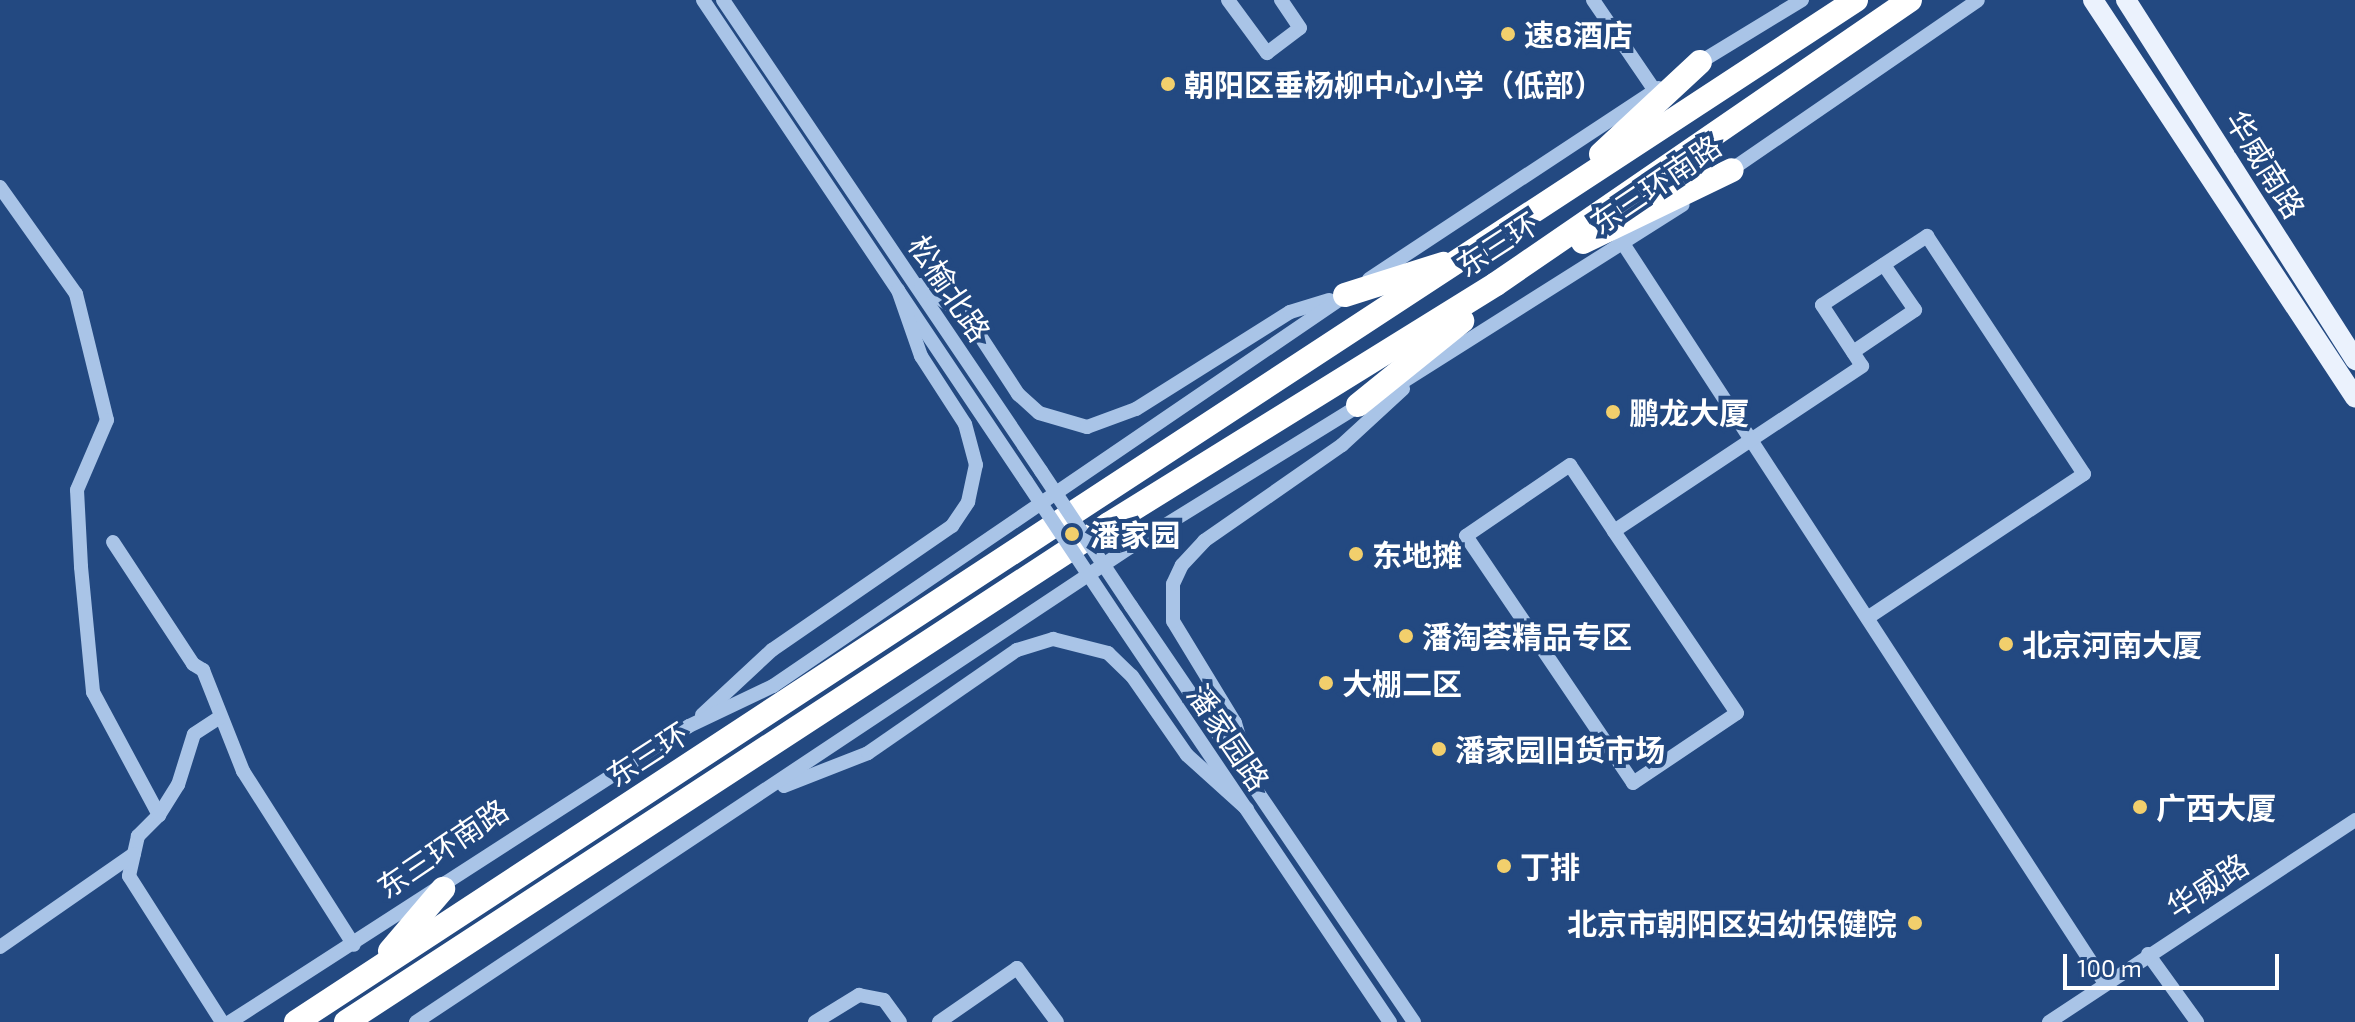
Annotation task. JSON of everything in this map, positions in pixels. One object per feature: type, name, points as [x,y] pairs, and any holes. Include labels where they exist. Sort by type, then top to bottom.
[{"type":"highway","name":"东三环","points":[[296,1022],[1472,255],[1856,0]]},
{"type":"highway","name":"东三环","points":[[346,1022],[1109,524],[1539,256],[1910,0]]},
{"type":"highway","points":[[1550,202],[1700,62]]},
{"type":"highway","points":[[1539,256],[1583,242],[1732,170]]},
{"type":"highway","points":[[1345,295],[1472,255]]},
{"type":"highway","points":[[1358,405],[1480,309],[1496,284]]},
{"type":"highway","points":[[371,973],[443,889]]},
{"type":"main road","name":"华威南路","points":[[2093,0],[2355,398]]},
{"type":"main road","name":"华威南路","points":[[2126,0],[2355,360]]},
{"type":"street","name":"松榆北路","points":[[703,0],[1026,481]]},
{"type":"street","name":"松榆北路","points":[[723,0],[1131,606]]},
{"type":"street","points":[[1228,0],[1267,53],[1300,28],[1281,0]]},
{"type":"street","points":[[1593,0],[1655,91]]},
{"type":"street","points":[[689,726],[773,686],[1345,295],[1655,91],[1802,0]]},
{"type":"street","name":"东三环南路","points":[[758,796],[1130,547],[1358,405],[1410,382],[1624,245],[1974,1]]},
{"type":"street","points":[[0,187],[76,294],[107,420],[77,490],[93,692],[159,815]]},
{"type":"street","points":[[1614,531],[1862,366],[1822,305],[1927,236],[2084,474],[1867,618]]},
{"type":"street","points":[[1624,245],[2104,982]]},
{"type":"street","points":[[1853,352],[1915,310],[1884,265]]},
{"type":"street","points":[[913,279],[969,319],[1018,394],[1039,413],[1087,427],[1136,409],[1290,312],[1345,295]]},
{"type":"street","points":[[689,726],[772,650],[952,526],[968,502],[976,465],[965,424],[921,356],[898,290]]},
{"type":"street","points":[[1254,787],[1235,723],[1173,621],[1173,584],[1182,565],[1204,541],[1342,445],[1410,382]]},
{"type":"street","points":[[1570,465],[1614,531],[1737,713],[1633,783],[1466,536],[1570,465]]},
{"type":"street","name":"潘家园路","points":[[1026,481],[1390,1022]]},
{"type":"street","points":[[113,542],[193,664],[203,670],[219,718],[243,771],[354,945]]},
{"type":"street","name":"潘家园路","points":[[1131,606],[1414,1022]]},
{"type":"street","points":[[416,1022],[758,796],[868,753],[1017,650],[1053,639],[1108,653],[1132,676],[1187,755],[1247,809]]},
{"type":"street","points":[[219,718],[194,734],[178,785],[159,815],[138,836],[129,876],[222,1022]]},
{"type":"street","name":"东三环南路","points":[[230,1022],[443,889],[689,726]]},
{"type":"street","name":"华威路","points":[[2049,1022],[2104,982],[2355,820]]},
{"type":"street","points":[[0,947],[134,854]]},
{"type":"street","points":[[2148,954],[2197,1022]]},
{"type":"street","points":[[939,1022],[1017,968],[1057,1022]]},
{"type":"street","points":[[815,1022],[859,995],[884,1000],[900,1022]]},
{"type":"place","name":"速8酒店","points":[[1508,34]]},
{"type":"place","name":"朝阳区垂杨柳中心小学（低部）","points":[[1168,84]]},
{"type":"place","name":"鹏龙大厦","points":[[1613,412]]},
{"type":"place","name":"潘家园","points":[[1072,534]]},
{"type":"place","name":"东地摊","points":[[1356,554]]},
{"type":"place","name":"潘淘荟精品专区","points":[[1406,636]]},
{"type":"place","name":"北京河南大厦","points":[[2006,644]]},
{"type":"place","name":"大棚二区","points":[[1326,683]]},
{"type":"place","name":"潘家园旧货市场","points":[[1439,749]]},
{"type":"place","name":"广西大厦","points":[[2140,807]]},
{"type":"place","name":"丁排","points":[[1504,866]]},
{"type":"place","name":"北京市朝阳区妇幼保健院","points":[[1915,923]]}]
